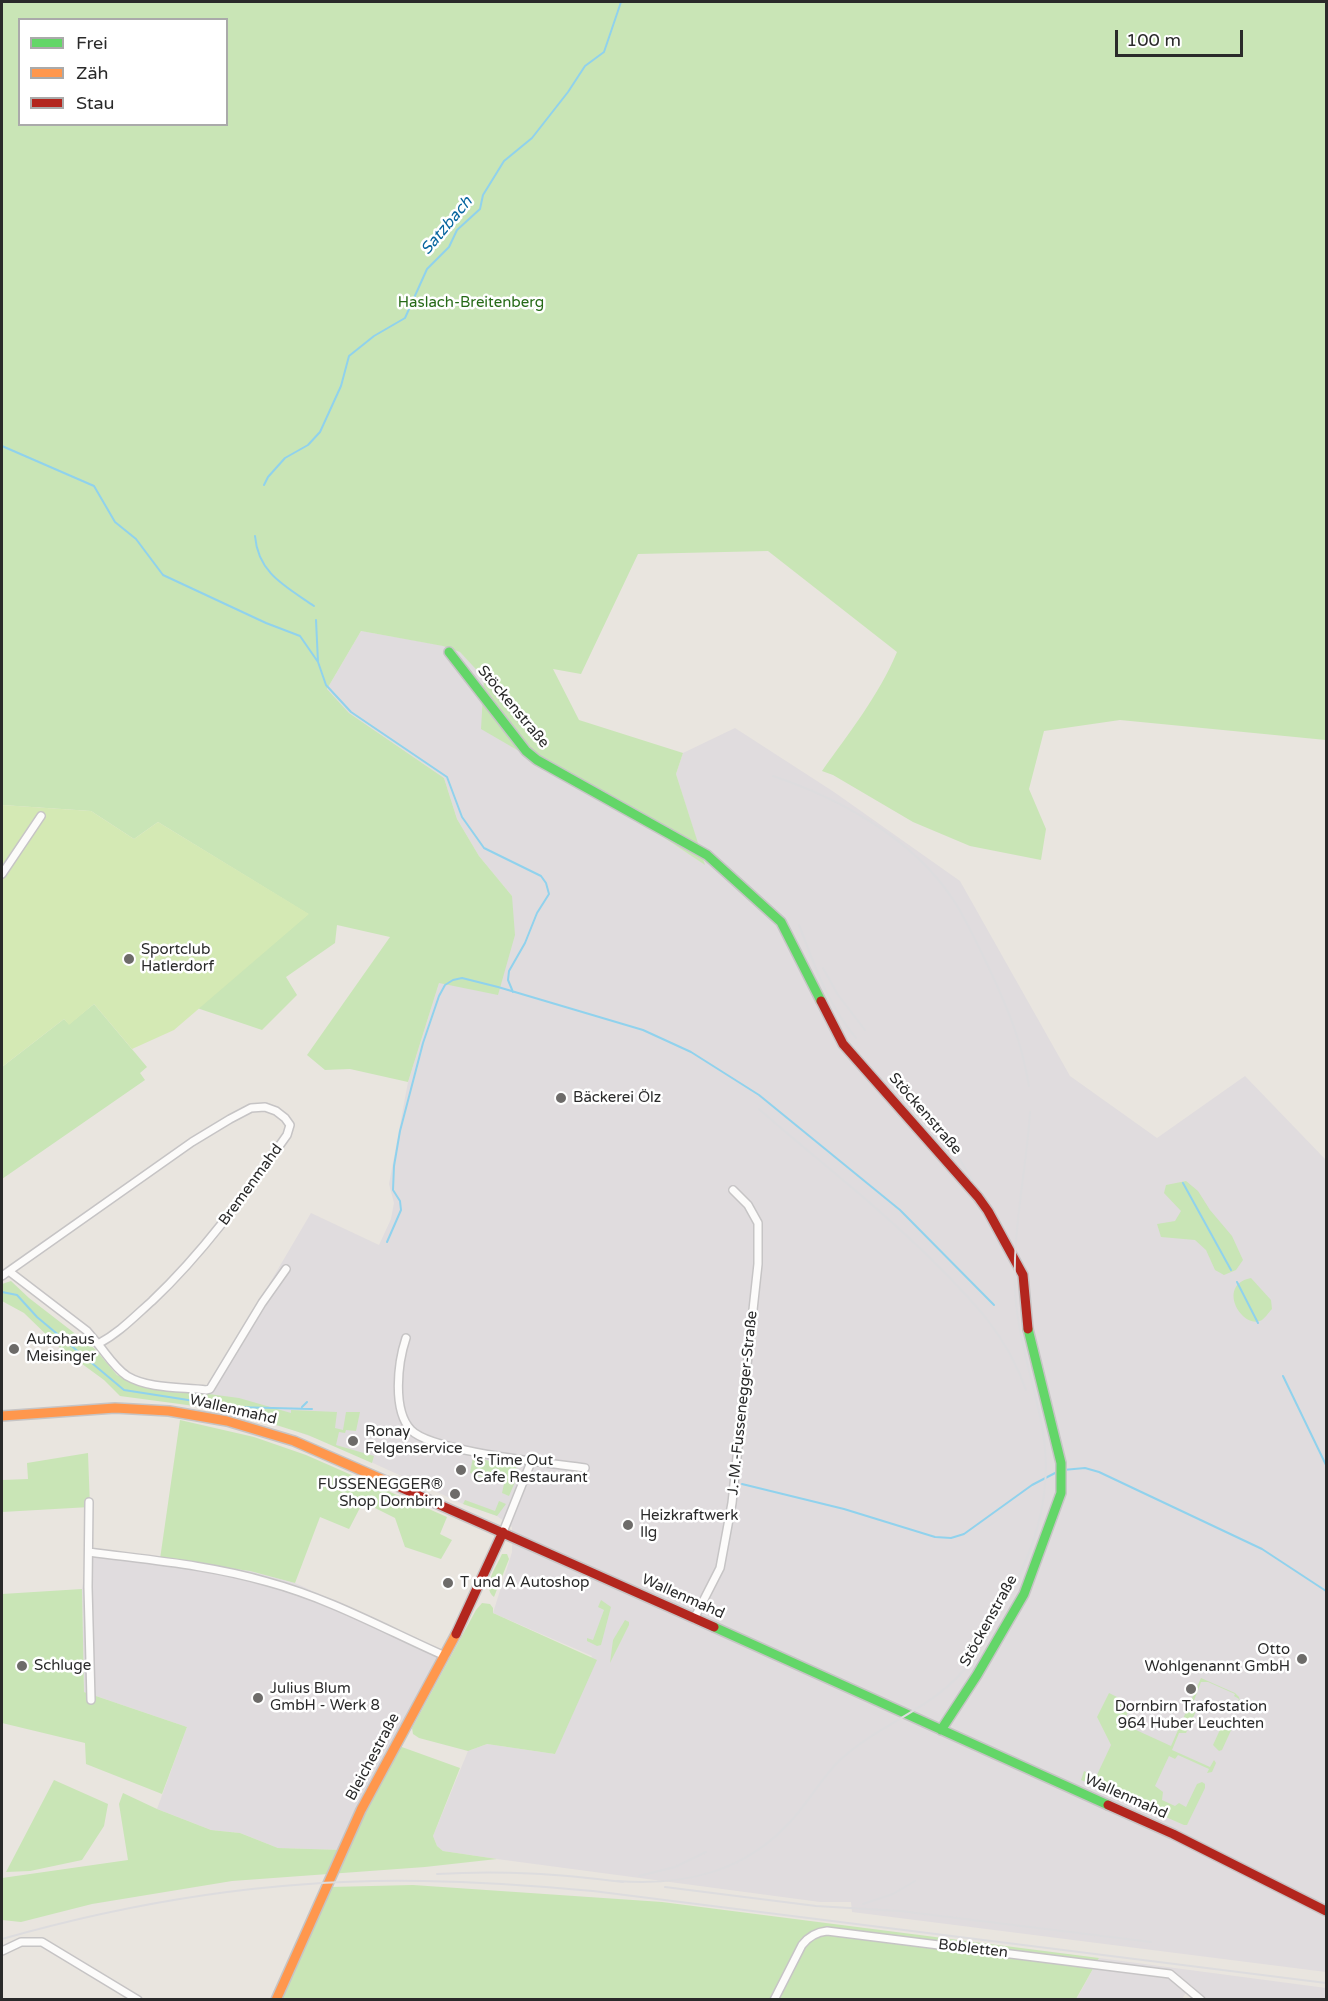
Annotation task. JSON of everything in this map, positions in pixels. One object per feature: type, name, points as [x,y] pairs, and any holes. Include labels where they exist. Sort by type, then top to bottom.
[{"type":"main road","name":"Stöckenstraße","points":[[449,652],[520,743],[537,760],[707,855],[781,922],[843,1044],[978,1197],[988,1210],[1023,1275],[1028,1328],[1060,1463],[1061,1493],[1024,1594],[977,1676],[941,1730]]},
{"type":"main road","name":"Wallenmahd","points":[[2,1416],[72,1409],[114,1408],[170,1411],[210,1417],[294,1441],[503,1532],[1193,1844],[1326,1911]]},
{"type":"main road","name":"Bleichestraße","points":[[276,2000],[341,1852],[374,1784],[445,1656],[503,1532]]},
{"type":"street","points":[[2,874],[41,816]]},
{"type":"street","name":"Bremenmahd","points":[[2,1276],[217,1126],[251,1108],[265,1107],[285,1118],[290,1125],[287,1135],[203,1249],[114,1336],[98,1344]]},
{"type":"street","name":"J.-M.-Fussenegger-Straße","points":[[694,1618],[720,1568],[732,1503],[758,1264],[758,1223],[748,1205],[732,1190]]},
{"type":"street","points":[[10,1272],[87,1331],[121,1371],[147,1384],[206,1390],[210,1389],[262,1303],[286,1269]]},
{"type":"street","points":[[406,1338],[402,1349],[398,1393],[404,1419],[418,1437],[439,1445],[531,1462],[585,1468]]},
{"type":"street","points":[[503,1532],[531,1462]]},
{"type":"street","points":[[89,1502],[91,1700]]},
{"type":"street","points":[[89,1552],[219,1570],[269,1582],[329,1603],[445,1656]]},
{"type":"street","name":"Bobletten","points":[[774,2000],[799,1950],[807,1939],[819,1932],[827,1931],[1170,1974],[1201,2000]]},
{"type":"street","points":[[2,1951],[21,1942],[42,1942],[138,2000]]},
{"type":"shaded area","points":[[361,631],[457,648],[484,678],[636,819],[704,864],[676,774],[683,753],[735,728],[834,792],[960,881],[1070,1076],[1157,1138],[1245,1076],[1326,1160],[1326,1972],[852,1912],[851,1902],[820,1902],[497,1859],[443,1851],[437,1846],[433,1836],[468,1751],[487,1744],[555,1754],[592,1656],[493,1613],[512,1552],[512,1527],[497,1516],[463,1504],[329,1443],[205,1393],[311,1213],[379,1245],[391,1219],[394,1203],[389,1184],[408,1082],[439,983],[512,896],[479,856],[457,819],[444,778],[349,713],[327,689]]},
{"type":"shaded area","points":[[88,1551],[250,1571],[295,1583],[452,1655],[412,1728],[399,1746],[344,1850],[278,1848],[240,1833],[211,1830],[157,1809],[187,1727],[84,1692],[82,1589]]},
{"type":"shaded area","points":[[1099,1958],[1326,1988],[1326,2000],[1205,1999],[1191,1985],[1182,1999],[1076,2000]]},
{"type":"green space","name":"Haslach-Breitenberg","points":[[2,2],[1326,2],[1326,740],[1120,720],[1044,731],[1029,789],[1046,829],[1041,860],[970,846],[913,822],[833,775],[822,771],[872,699],[897,652],[768,551],[638,554],[581,674],[553,669],[579,720],[683,753],[676,774],[705,865],[636,819],[481,729],[484,678],[460,652],[443,646],[361,631],[327,689],[349,713],[444,778],[457,819],[479,856],[512,896],[515,935],[498,995],[439,983],[408,1082],[350,1069],[325,1070],[307,1055],[390,937],[337,925],[335,943],[286,977],[297,995],[262,1030],[197,1008],[308,914],[158,822],[134,839],[91,811],[2,805]]},
{"type":"green space","name":"Sportclub Hatlerdorf","points":[[2,805],[91,811],[134,839],[158,822],[309,914],[174,1030],[132,1049],[94,1004],[69,1025],[64,1019],[2,1067]]},
{"type":"green space","points":[[94,1004],[147,1067],[140,1073],[145,1080],[2,1179],[2,1067],[64,1019],[69,1024]]},
{"type":"green space","points":[[1186,1181],[1198,1191],[1210,1210],[1232,1236],[1243,1260],[1236,1270],[1224,1275],[1215,1270],[1206,1250],[1195,1240],[1161,1237],[1157,1224],[1175,1221],[1181,1211],[1164,1193],[1166,1185]]},
{"type":"green space","points":[[1251,1278],[1271,1300],[1272,1309],[1262,1320],[1255,1322],[1247,1319],[1241,1313],[1234,1297],[1235,1289],[1240,1282]]},
{"type":"green space","points":[[11,1281],[29,1298],[95,1349],[117,1375],[141,1385],[239,1398],[291,1413],[291,1410],[337,1412],[335,1428],[343,1430],[346,1412],[360,1412],[356,1431],[339,1432],[336,1445],[374,1456],[372,1463],[308,1435],[257,1419],[217,1409],[120,1396],[104,1380],[59,1347],[24,1313],[2,1301],[2,1284]]},
{"type":"green space","points":[[180,1420],[254,1437],[306,1455],[447,1517],[440,1534],[452,1540],[441,1559],[405,1547],[395,1518],[363,1502],[349,1529],[320,1517],[295,1583],[250,1571],[160,1559]]},
{"type":"green space","points":[[88,1453],[90,1507],[2,1512],[2,1480],[28,1479],[27,1463]]},
{"type":"green space","points":[[473,1457],[516,1467],[518,1475],[509,1496],[502,1493],[504,1484],[470,1473]]},
{"type":"green space","points":[[465,1500],[495,1511],[499,1501],[506,1504],[497,1516],[463,1504]]},
{"type":"green space","points":[[502,1554],[507,1554],[509,1559],[494,1597],[490,1593],[490,1582]]},
{"type":"green space","points":[[82,1589],[84,1692],[187,1727],[162,1794],[86,1764],[85,1743],[2,1723],[2,1594]]},
{"type":"green space","points":[[601,1600],[611,1607],[601,1645],[597,1646],[587,1641],[587,1638],[593,1640],[604,1610],[598,1607]]},
{"type":"green space","points":[[482,1603],[490,1604],[493,1613],[597,1660],[555,1754],[487,1744],[468,1751],[419,1738],[413,1734],[412,1728],[476,1610]]},
{"type":"green space","points":[[625,1620],[629,1622],[629,1625],[610,1663],[613,1640]]},
{"type":"green space","points":[[1201,1678],[1235,1693],[1239,1697],[1241,1707],[1237,1705],[1239,1699],[1234,1696],[1235,1694],[1208,1682],[1201,1682],[1192,1706],[1197,1709],[1186,1733],[1179,1733],[1172,1750],[1210,1767],[1214,1760],[1216,1763],[1212,1772],[1207,1773],[1209,1769],[1178,1755],[1175,1759],[1169,1756],[1155,1786],[1163,1792],[1162,1800],[1175,1806],[1179,1803],[1186,1807],[1197,1784],[1202,1782],[1205,1784],[1187,1825],[1081,1780],[1084,1771],[1096,1777],[1111,1745],[1097,1717],[1109,1693],[1127,1702],[1130,1707],[1123,1724],[1171,1746]]},
{"type":"green space","points":[[1224,1721],[1234,1722],[1222,1750],[1219,1751],[1213,1745]]},
{"type":"green space","points":[[399,1746],[460,1768],[433,1836],[437,1846],[443,1851],[497,1859],[425,1867],[232,1881],[92,1904],[21,1922],[2,1920],[2,1878],[128,1860],[119,1804],[123,1793],[211,1830],[240,1833],[278,1848],[343,1850]]},
{"type":"green space","points":[[54,1780],[108,1804],[104,1826],[82,1860],[30,1871],[6,1872]]},
{"type":"green space","points":[[413,1885],[662,1902],[1099,1958],[1076,1999],[280,2000],[330,1887]]},
{"type":"waterway","name":"Satzbach","points":[[264,485],[285,458],[308,445],[320,432],[341,386],[349,356],[374,336],[405,318],[427,269],[449,247],[457,230],[480,209],[483,195],[504,161],[532,138],[585,66],[604,52],[621,2]]},
{"type":"waterway","points":[[2,446],[94,486],[115,522],[136,539],[163,575],[266,623],[300,636],[318,662],[326,685],[351,712],[447,777],[462,817],[484,848],[541,876],[549,894],[537,913],[525,943],[509,971],[508,980],[513,992]]},
{"type":"waterway","name":"Satzbach","points":[[255,536],[257,549],[267,569],[283,585],[314,606]]},
{"type":"waterway","name":"Satzbach","points":[[316,620],[318,662]]},
{"type":"waterway","points":[[387,1242],[401,1210],[400,1201],[393,1190],[394,1166],[400,1131],[423,1043],[445,985],[462,978],[643,1030],[691,1052],[759,1095],[900,1210],[994,1305]]},
{"type":"waterway","points":[[1183,1183],[1231,1270]]},
{"type":"waterway","points":[[1237,1282],[1258,1323]]},
{"type":"waterway","points":[[2,1292],[17,1295],[37,1317],[124,1390],[233,1407],[312,1409]]},
{"type":"waterway","points":[[1283,1376],[1326,1465]]},
{"type":"waterway","points":[[302,1407],[307,1402]]},
{"type":"waterway","points":[[1063,1470],[1085,1468],[1099,1472],[1262,1549],[1326,1591]]},
{"type":"waterway","points":[[742,1484],[844,1509],[935,1537],[951,1538],[964,1534],[1032,1485],[1057,1472]]},
{"type":"railway","points":[[773,776],[799,785],[850,809],[897,840],[938,879],[963,916],[1002,996],[1018,1039],[1029,1086]]},
{"type":"railway","points":[[799,925],[829,998],[856,1038]]},
{"type":"railway","points":[[823,968],[838,995],[865,1030]]},
{"type":"railway","points":[[759,1109],[892,1222],[962,1291],[999,1336],[1026,1390]]},
{"type":"railway","points":[[617,1881],[641,1882],[689,1878],[733,1864],[773,1839],[803,1807],[838,1762],[869,1738],[935,1696],[964,1670],[987,1636],[1011,1593],[1038,1527],[1043,1504],[1046,1457],[1043,1432],[1021,1336],[1016,1303],[1015,1256],[1030,1112]]},
{"type":"railway","points":[[938,1123],[972,1180]]},
{"type":"railway","points":[[639,1876],[675,1867],[706,1852]]},
{"type":"railway","points":[[437,1874],[530,1873],[623,1882]]},
{"type":"railway","points":[[2,1939],[106,1913],[211,1894],[264,1888],[370,1881],[509,1884],[593,1891],[1326,1983]]},
{"type":"railway","points":[[863,1904],[893,1894],[915,1881]]},
{"type":"railway","points":[[665,1887],[816,1906],[900,1911],[1151,1942]]},
{"type":"traffic: fast","points":[[449,652],[526,751],[537,760],[707,855],[781,922],[821,1001]]},
{"type":"traffic: fast","points":[[941,1730],[977,1675],[1024,1594],[1061,1493],[1061,1463],[1028,1329]]},
{"type":"traffic: fast","points":[[714,1627],[1108,1805]]},
{"type":"traffic: slow","points":[[2,1416],[115,1408],[169,1411],[227,1421],[294,1441],[395,1485]]},
{"type":"traffic: slow","points":[[276,2000],[361,1810],[456,1634]]},
{"type":"traffic: jam","points":[[821,1001],[843,1044],[988,1211],[1023,1275],[1028,1329]]},
{"type":"traffic: jam","points":[[395,1485],[714,1627]]},
{"type":"traffic: jam","points":[[456,1634],[503,1532]]},
{"type":"traffic: jam","points":[[1108,1805],[1173,1834],[1326,1911]]},
{"type":"place","name":"Sportclub Hatlerdorf","points":[[129,959]]},
{"type":"place","name":"Bäckerei Ölz","points":[[561,1098]]},
{"type":"place","name":"Autohaus Meisinger","points":[[14,1349]]},
{"type":"place","name":"Ronay Felgenservice","points":[[353,1441]]},
{"type":"place","name":"'s Time Out Cafe Restaurant","points":[[461,1470]]},
{"type":"place","name":"FUSSENEGGER® Shop Dornbirn","points":[[455,1494]]},
{"type":"place","name":"Heizkraftwerk Ilg","points":[[628,1525]]},
{"type":"place","name":"T und A Autoshop","points":[[448,1583]]},
{"type":"place","name":"Otto Wohlgenannt GmbH","points":[[1302,1659]]},
{"type":"place","name":"Schluge","points":[[22,1666]]},
{"type":"place","name":"Dornbirn Trafostation 964 Huber Leuchten","points":[[1191,1689]]},
{"type":"place","name":"Julius Blum GmbH - Werk 8","points":[[258,1698]]}]
